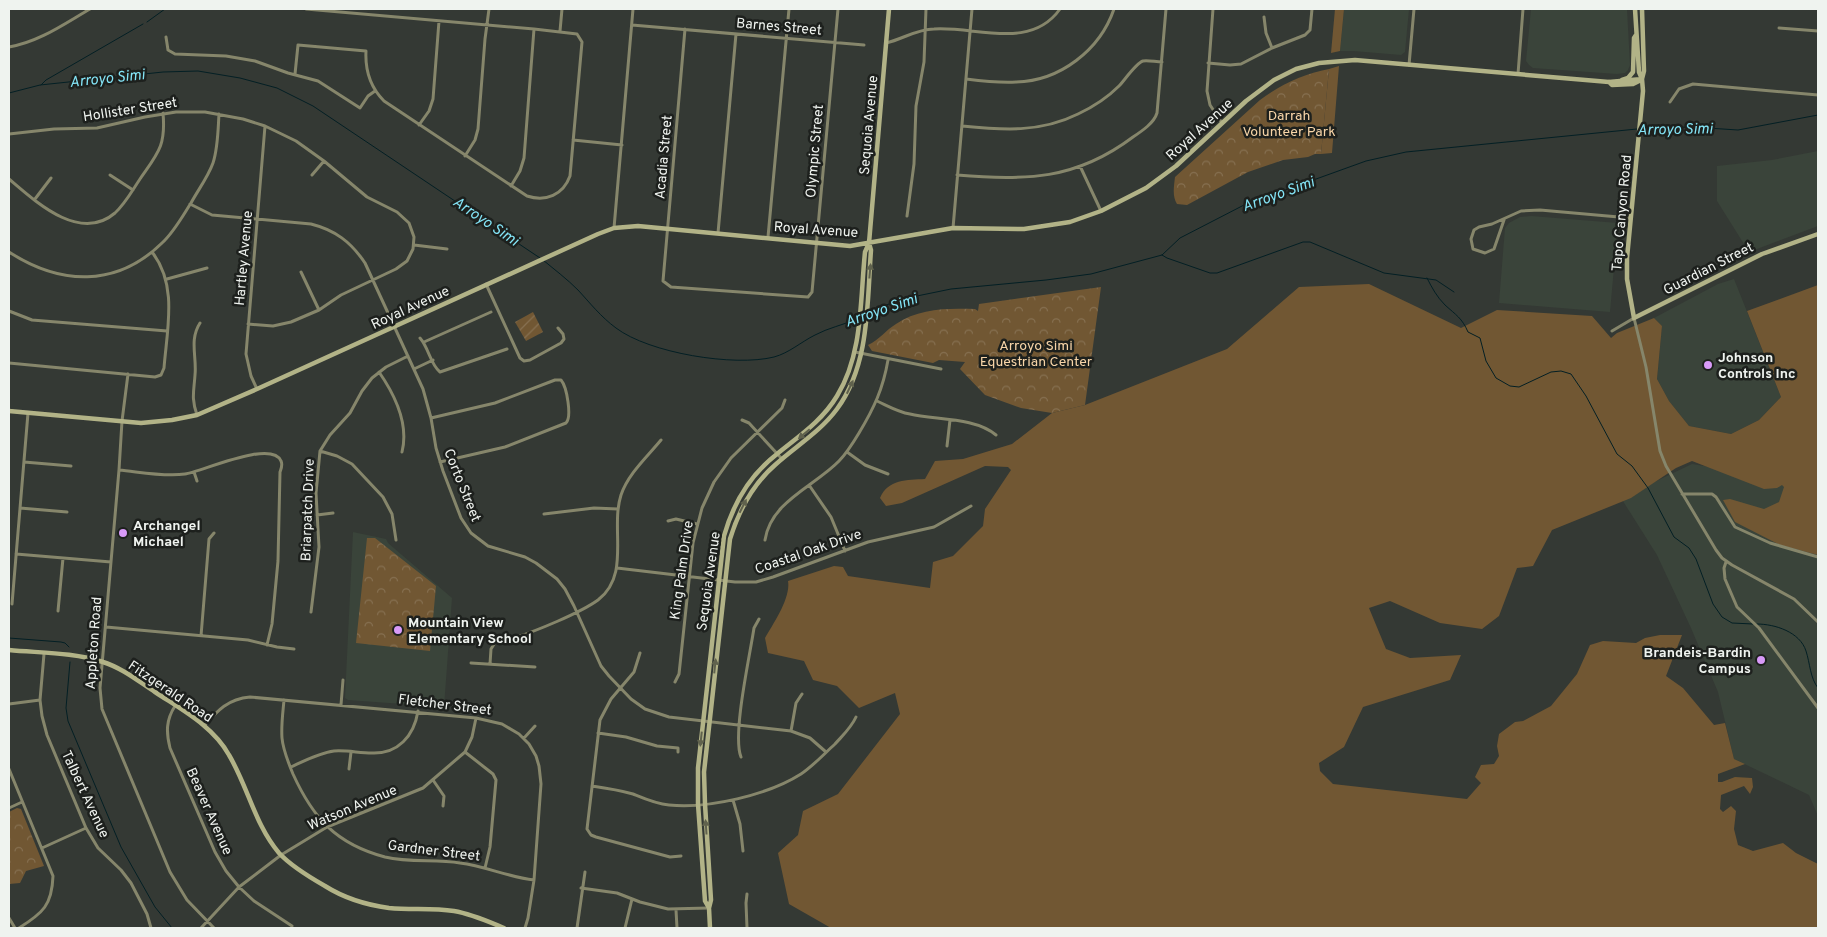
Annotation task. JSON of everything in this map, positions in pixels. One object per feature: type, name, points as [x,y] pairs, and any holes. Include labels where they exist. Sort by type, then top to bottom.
[{"type":"main road","name":"Sequoia Avenue","points":[[709,908],[705,901],[698,804],[698,768],[724,536],[735,506],[755,475],[777,454],[808,430],[832,405],[849,374],[857,339],[865,252],[869,243],[889,9]]},
{"type":"main road","name":"Tapo Canyon Road","points":[[1634,9],[1636,36],[1638,38],[1639,72],[1642,79]]},
{"type":"main road","name":"Tapo Canyon Road","points":[[1634,318],[1626,270],[1644,71],[1642,9]]},
{"type":"main road","points":[[1617,81],[1628,78],[1633,72],[1634,38],[1636,36]]},
{"type":"main road","name":"Royal Avenue","points":[[9,411],[154,422],[197,415],[530,264],[614,228],[638,226],[850,246],[953,228],[1038,228],[1070,222],[1101,212],[1160,179],[1266,85],[1285,74],[1308,65],[1345,60],[1609,82],[1642,79]]},
{"type":"main road","name":"Royal Avenue","points":[[1609,82],[1612,85],[1633,84],[1642,79]]},
{"type":"main road","name":"Guardian Street","points":[[1634,318],[1762,254],[1818,234]]},
{"type":"main road","name":"Sequoia Avenue","points":[[710,928],[709,908],[711,900],[704,804],[704,772],[730,539],[741,508],[761,479],[782,459],[821,428],[838,408],[849,389],[862,354],[871,250],[869,243]]},
{"type":"main road","name":"Fitzgerald Road","points":[[9,650],[78,656],[103,662],[125,672],[204,726],[229,755],[262,829],[281,855],[325,886],[359,901],[390,908],[465,913],[504,928]]},
{"type":"street","points":[[9,47],[35,40],[90,9]]},
{"type":"street","points":[[296,74],[298,45],[366,51],[366,64],[372,85],[375,91],[390,106],[510,186],[535,199],[547,198],[557,194],[566,185],[570,176],[582,42],[577,34],[306,9]]},
{"type":"street","points":[[465,156],[475,140],[478,129],[489,9]]},
{"type":"street","points":[[560,31],[562,9]]},
{"type":"street","points":[[614,228],[633,9],[628,9]]},
{"type":"street","points":[[768,237],[789,9]]},
{"type":"street","name":"Olympic Street","points":[[811,295],[838,9]]},
{"type":"street","points":[[907,216],[914,164],[916,106],[924,62],[926,9]]},
{"type":"street","points":[[953,228],[972,9]]},
{"type":"street","points":[[886,43],[926,29],[944,28],[1004,34],[1024,33],[1042,25],[1060,9]]},
{"type":"street","points":[[966,79],[1031,81],[1058,72],[1091,48],[1106,27],[1114,9]]},
{"type":"street","points":[[958,175],[1000,179],[1052,174],[1080,166],[1127,142],[1154,120],[1157,113],[1166,9]]},
{"type":"street","points":[[1213,9],[1206,83],[1208,98],[1212,108],[1223,124]]},
{"type":"street","points":[[1208,64],[1241,64],[1272,48],[1305,35],[1310,30],[1312,9]]},
{"type":"street","points":[[1409,65],[1414,9]]},
{"type":"street","points":[[1518,74],[1523,9]]},
{"type":"street","points":[[1264,17],[1266,33],[1272,48]]},
{"type":"street","points":[[420,126],[429,111],[433,98],[439,21]]},
{"type":"street","name":"Barnes Street","points":[[632,24],[864,45]]},
{"type":"street","points":[[1779,28],[1818,31]]},
{"type":"street","points":[[510,186],[520,171],[524,158],[534,29]]},
{"type":"street","name":"Acadia Street","points":[[685,29],[663,281],[667,285],[808,297],[811,295]]},
{"type":"street","points":[[718,234],[736,34]]},
{"type":"street","points":[[166,37],[168,50],[175,54],[226,56],[255,62],[318,81],[360,108],[368,96],[375,91]]},
{"type":"street","points":[[962,126],[1015,130],[1057,123],[1079,114],[1100,101],[1118,86],[1140,63],[1145,61],[1162,62]]},
{"type":"street","points":[[1670,102],[1679,89],[1693,84],[1818,95]]},
{"type":"street","points":[[9,179],[35,200],[65,220],[90,224],[103,220],[123,205],[161,146],[164,131],[163,113]]},
{"type":"street","name":"Hollister Street","points":[[9,134],[54,129],[98,128],[163,113],[219,114],[243,119],[265,126],[296,141],[324,161],[367,197],[404,217],[412,229],[414,244]]},
{"type":"street","points":[[9,252],[40,269],[58,275],[78,277],[97,276],[117,271],[136,263],[152,252],[172,232],[213,163],[219,114]]},
{"type":"street","name":"Hartley Avenue","points":[[257,389],[251,376],[246,354],[265,126]]},
{"type":"street","points":[[573,140],[622,145]]},
{"type":"street","points":[[312,175],[324,161]]},
{"type":"street","points":[[1080,166],[1101,212]]},
{"type":"street","points":[[110,175],[133,190]]},
{"type":"street","points":[[35,200],[51,178]]},
{"type":"street","name":"Corto Street","points":[[190,204],[212,215],[310,224],[334,232],[357,250],[373,280],[422,389],[431,418],[440,462],[461,518],[471,533],[488,546],[525,558],[546,569],[565,589],[602,666],[621,689],[638,704],[654,713],[669,717],[791,731],[810,738],[826,752]]},
{"type":"street","points":[[1504,220],[1494,249],[1485,253],[1474,249],[1471,239],[1474,230],[1504,220],[1512,214],[1529,210],[1630,218]]},
{"type":"street","points":[[248,324],[283,325],[319,310],[341,295],[404,264],[410,256],[414,244],[447,249]]},
{"type":"street","points":[[9,363],[155,377],[163,372],[169,299],[167,280],[152,252]]},
{"type":"street","points":[[167,280],[207,268]]},
{"type":"street","points":[[301,272],[319,310]]},
{"type":"street","points":[[486,284],[520,358],[524,361],[530,360],[560,343],[564,339],[563,334],[558,328]]},
{"type":"street","points":[[9,311],[32,320],[167,331]]},
{"type":"street","points":[[424,342],[491,312]]},
{"type":"street","points":[[1634,318],[1646,367],[1660,451],[1682,494],[1716,550],[1726,562],[1794,599],[1818,622]]},
{"type":"street","name":"Guardian Street","points":[[1612,331],[1634,318]]},
{"type":"street","points":[[197,415],[192,398],[195,374],[195,331],[200,324]]},
{"type":"street","points":[[420,338],[424,342],[436,369],[440,372],[507,348]]},
{"type":"street","points":[[855,352],[941,369]]},
{"type":"street","name":"Briarpatch Drive","points":[[311,612],[319,547],[316,493],[320,451],[330,435],[350,413],[366,385],[379,372],[408,356]]},
{"type":"street","points":[[414,369],[433,360]]},
{"type":"street","points":[[765,540],[771,523],[784,504],[832,468],[847,452],[877,401],[884,381],[888,360]]},
{"type":"street","points":[[379,372],[391,391],[400,414],[405,441],[402,452]]},
{"type":"street","name":"Appleton Road","points":[[128,374],[122,421],[100,697],[106,720],[170,872],[187,900],[214,928]]},
{"type":"street","points":[[431,418],[495,403],[555,380],[561,380],[565,385],[570,416],[569,421],[505,447],[440,462]]},
{"type":"street","name":"King Palm Drive","points":[[675,682],[679,674],[689,577],[697,524],[708,495],[731,458],[782,408],[785,400]]},
{"type":"street","points":[[877,401],[908,414],[973,424],[990,430],[996,435]]},
{"type":"street","points":[[12,604],[28,413]]},
{"type":"street","points":[[742,420],[749,423],[782,459]]},
{"type":"street","points":[[947,446],[950,420]]},
{"type":"street","points":[[490,664],[491,649],[496,641],[525,634],[576,612],[598,599],[606,591],[612,582],[616,568],[618,509],[621,495],[627,482],[661,440]]},
{"type":"street","points":[[320,451],[337,456],[352,464],[383,497],[392,514],[396,540]]},
{"type":"street","points":[[847,452],[865,465],[888,474]]},
{"type":"street","points":[[119,470],[172,475],[194,472],[241,456],[273,455],[281,461],[278,561],[272,624],[267,645]]},
{"type":"street","points":[[24,462],[71,466]]},
{"type":"street","points":[[194,472],[197,481]]},
{"type":"street","points":[[809,484],[832,517],[845,551]]},
{"type":"street","points":[[1682,494],[1712,494],[1735,527],[1770,543],[1818,558]]},
{"type":"street","name":"Coastal Oak Drive","points":[[616,568],[725,581],[744,582],[765,579],[877,539],[934,527],[971,506]]},
{"type":"street","points":[[20,508],[67,512]]},
{"type":"street","points":[[544,514],[594,508],[618,509]]},
{"type":"street","points":[[317,516],[333,513]]},
{"type":"street","points":[[668,521],[676,519],[697,524]]},
{"type":"street","points":[[201,636],[209,539],[214,533]]},
{"type":"street","points":[[16,554],[111,562]]},
{"type":"street","points":[[58,611],[63,558]]},
{"type":"street","points":[[1726,562],[1724,568],[1725,579],[1737,607],[1759,628],[1818,708]]},
{"type":"street","points":[[741,757],[737,748],[739,724],[754,628],[759,619]]},
{"type":"street","points":[[106,627],[248,640],[294,649]]},
{"type":"street","points":[[640,653],[634,672],[605,708],[600,720],[587,826],[591,835],[670,857],[680,856]]},
{"type":"street","name":"Talbert Avenue","points":[[44,654],[40,700],[46,735],[86,828],[98,848],[121,870],[131,884],[147,914],[152,928]]},
{"type":"street","points":[[472,663],[535,666]]},
{"type":"street","points":[[341,705],[343,680]]},
{"type":"street","points":[[791,731],[796,702],[802,694]]},
{"type":"street","name":"Fletcher Street","points":[[204,726],[220,707],[235,699],[250,697],[418,711],[476,718],[502,724],[514,730],[524,738],[536,756],[541,775],[534,880],[525,928]]},
{"type":"street","points":[[9,704],[40,700]]},
{"type":"street","name":"Gardner Street","points":[[284,700],[282,738],[290,767],[309,805],[328,827],[354,845],[385,857],[410,861],[457,862],[534,880]]},
{"type":"street","name":"Beaver Avenue","points":[[175,706],[169,716],[167,726],[170,748],[215,852],[239,888],[254,901],[292,926]]},
{"type":"street","points":[[290,767],[324,753],[342,751],[377,753],[396,748],[412,732],[418,711]]},
{"type":"street","name":"Watson Avenue","points":[[201,928],[239,888],[281,855],[328,827],[415,792],[433,780],[465,752],[472,737],[476,718]]},
{"type":"street","points":[[592,786],[620,791],[652,802],[670,805],[704,804],[733,800],[793,779],[809,768],[852,727],[856,718]]},
{"type":"street","points":[[524,738],[534,726]]},
{"type":"street","points":[[598,733],[626,737],[657,746],[678,748],[678,752]]},
{"type":"street","points":[[349,769],[351,752]]},
{"type":"street","points":[[465,752],[493,774],[496,780],[490,847],[485,868]]},
{"type":"street","points":[[9,769],[53,876],[52,893],[49,901],[40,914],[19,928]]},
{"type":"street","points":[[433,780],[444,796],[443,806]]},
{"type":"street","points":[[733,800],[740,824],[742,851]]},
{"type":"street","points":[[9,808],[22,802]]},
{"type":"street","points":[[42,848],[86,828]]},
{"type":"street","points":[[577,928],[581,888],[585,872]]},
{"type":"street","points":[[581,888],[617,893],[632,899],[676,910],[709,908]]},
{"type":"street","points":[[747,894],[747,928]]},
{"type":"street","points":[[625,928],[632,899]]},
{"type":"street","points":[[676,910],[677,928]]},
{"type":"street","points":[[9,918],[15,928]]},
{"type":"shaded area","points":[[1344,9],[1409,9],[1405,52],[1401,55],[1340,51]]},
{"type":"shaded area","points":[[1531,9],[1627,9],[1630,65],[1628,70],[1625,73],[1617,74],[1533,68],[1526,61]]},
{"type":"shaded area","points":[[1818,151],[1818,226],[1749,252],[1717,201],[1717,166],[1772,160]]},
{"type":"shaded area","points":[[1531,216],[1618,223],[1610,312],[1499,303],[1505,228],[1509,223],[1520,217]]},
{"type":"shaded area","points":[[1734,279],[1781,397],[1759,420],[1731,434],[1689,426],[1669,401],[1657,379],[1662,326],[1654,318],[1718,284]]},
{"type":"shaded area","name":"Brandeis-Bardin Campus","points":[[1692,464],[1787,481],[1818,553],[1818,816],[1809,795],[1734,759],[1718,692],[1691,628],[1657,555],[1621,498]]},
{"type":"shaded area","name":"Mountain View Elementary School","points":[[353,532],[386,539],[388,543],[452,598],[444,707],[348,700],[345,698]]},
{"type":"green space","points":[[1335,9],[1344,9],[1340,51],[1331,53]]},
{"type":"green space","points":[[1339,66],[1332,153],[1321,154],[1329,69]]},
{"type":"green space","name":"Darrah Volunteer Park","points":[[1329,69],[1321,154],[1283,160],[1248,172],[1187,205],[1177,204],[1174,194],[1175,177],[1260,100],[1293,80]]},
{"type":"green space","points":[[1369,284],[1461,328],[1497,310],[1592,316],[1611,338],[1617,333],[1654,318],[1662,326],[1657,379],[1669,401],[1689,426],[1731,434],[1759,420],[1781,397],[1747,311],[1818,285],[1818,555],[1780,545],[1735,522],[1723,500],[1730,499],[1764,509],[1779,502],[1784,487],[1782,485],[1777,488],[1764,489],[1692,461],[1676,468],[1631,498],[1552,530],[1533,566],[1517,568],[1499,616],[1482,629],[1440,623],[1390,601],[1369,608],[1386,649],[1410,658],[1461,655],[1450,680],[1363,707],[1344,747],[1319,763],[1320,771],[1333,784],[1467,799],[1481,783],[1475,777],[1481,765],[1494,764],[1499,756],[1497,746],[1499,734],[1515,722],[1523,721],[1551,706],[1577,674],[1590,645],[1603,641],[1636,643],[1645,638],[1660,635],[1682,635],[1666,676],[1683,688],[1714,725],[1725,723],[1734,759],[1745,764],[1718,774],[1718,782],[1735,777],[1752,778],[1753,787],[1750,794],[1744,786],[1721,795],[1720,809],[1723,812],[1731,806],[1736,811],[1734,829],[1738,845],[1753,851],[1783,843],[1796,853],[1818,864],[1818,928],[831,928],[789,904],[778,853],[798,835],[803,811],[838,794],[900,714],[895,693],[859,708],[837,686],[813,680],[804,661],[768,653],[765,638],[784,603],[787,595],[788,581],[834,566],[843,567],[848,576],[930,588],[933,562],[953,556],[983,526],[985,509],[1011,470],[1008,467],[985,466],[902,503],[886,506],[880,498],[888,487],[899,482],[925,479],[935,461],[963,459],[1012,444],[1052,413],[1085,405],[1227,349],[1299,287]]},
{"type":"green space","name":"Arroyo Simi Equestrian Center","points":[[1101,287],[1085,405],[1052,413],[1021,408],[985,395],[960,369],[965,362],[939,360],[933,363],[872,351],[868,345],[892,326],[924,312],[954,309],[975,309],[978,311],[979,304]]},
{"type":"green space","points":[[533,312],[543,332],[526,341],[515,322]]},
{"type":"green space","points":[[367,538],[375,538],[436,586],[430,651],[356,643]]},
{"type":"green space","points":[[17,808],[21,809],[44,866],[26,871],[20,883],[9,884],[9,812]]},
{"type":"waterway","points":[[147,22],[165,9]]},
{"type":"waterway","points":[[41,85],[46,80],[143,24]]},
{"type":"waterway","name":"Arroyo Simi","points":[[9,93],[40,85],[163,72],[198,71],[240,78],[277,88],[313,106],[540,258]]},
{"type":"waterway","name":"Arroyo Simi","points":[[1641,128],[1692,127],[1738,130],[1818,115]]},
{"type":"waterway","name":"Arroyo Simi","points":[[868,314],[893,302],[951,289],[1091,274],[1162,255],[1180,238],[1244,205],[1366,161],[1406,152],[1637,129]]},
{"type":"waterway","points":[[1162,255],[1210,273],[1217,273],[1303,242],[1310,242],[1384,273],[1436,280],[1454,292]]},
{"type":"waterway","name":"Arroyo Simi","points":[[543,260],[574,286],[616,328],[631,337],[649,344],[692,356],[737,360],[757,360],[774,357],[785,353],[820,333],[857,319]]},
{"type":"waterway","points":[[1427,278],[1440,299],[1456,314],[1468,332],[1480,338],[1486,361],[1496,378],[1510,386],[1519,387],[1551,372],[1561,371],[1571,374],[1586,396],[1617,454],[1632,466],[1648,488],[1674,537],[1689,548],[1696,559],[1713,604],[1722,617],[1732,623],[1753,624]]},
{"type":"waterway","points":[[1757,624],[1786,630],[1803,644],[1815,684],[1818,688]]},
{"type":"waterway","points":[[9,638],[61,642],[69,647]]},
{"type":"waterway","points":[[70,662],[66,708],[68,721],[121,847],[155,907],[172,928]]},
{"type":"place","name":"Johnson Controls Inc","points":[[1708,365]]},
{"type":"place","name":"Archangel Michael","points":[[123,533]]},
{"type":"place","name":"Mountain View Elementary School","points":[[398,630]]},
{"type":"place","name":"Brandeis-Bardin Campus","points":[[1761,660]]}]
